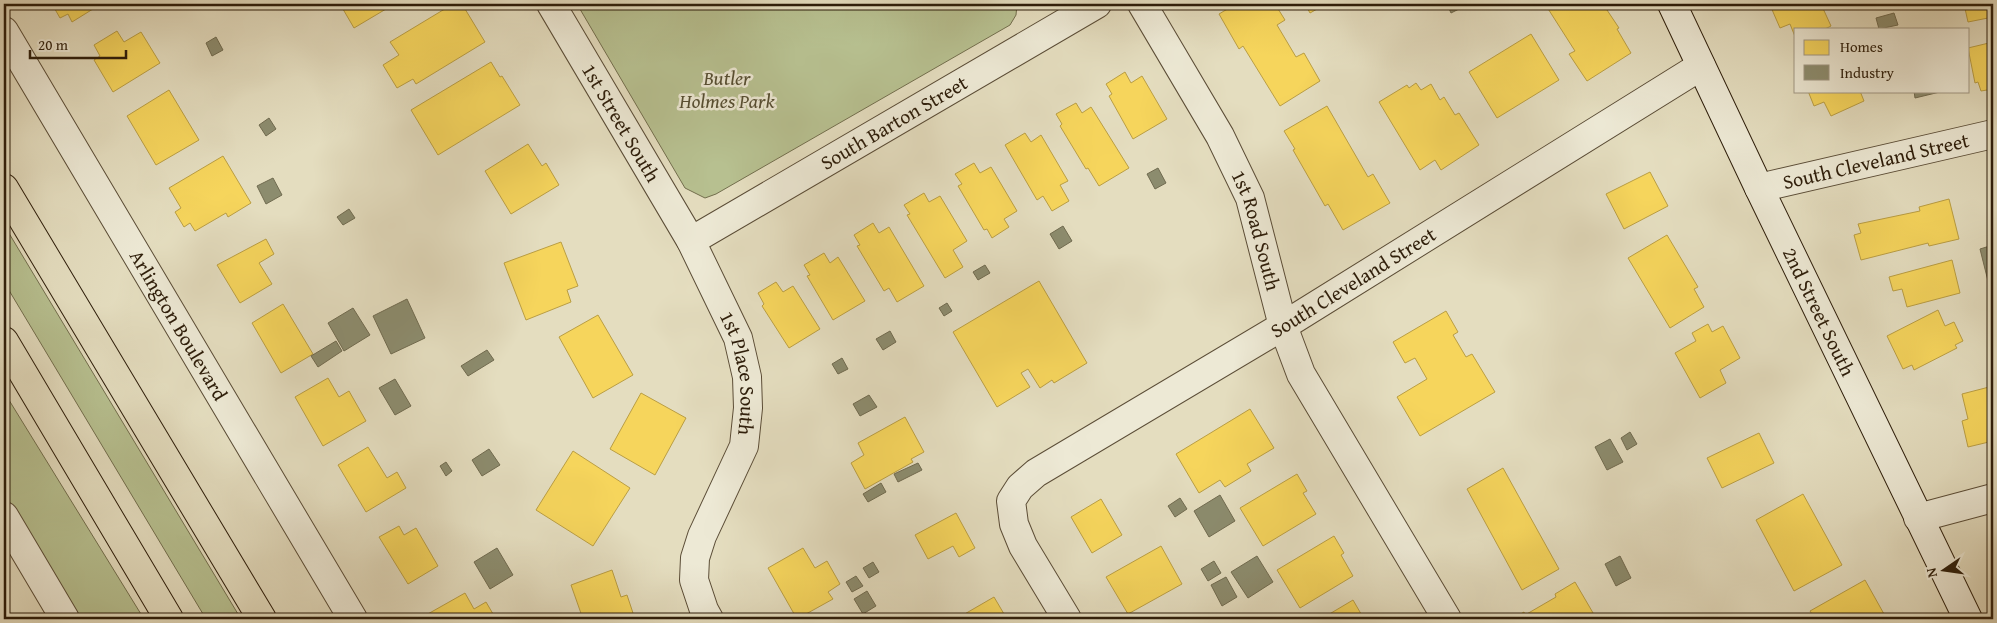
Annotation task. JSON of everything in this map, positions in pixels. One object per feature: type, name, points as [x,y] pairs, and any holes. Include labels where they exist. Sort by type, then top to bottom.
[{"type":"highway","points":[[4,188],[262,619]]},
{"type":"highway","points":[[4,341],[169,619]]},
{"type":"street","name":"1st Street South","points":[[551,4],[691,241]]},
{"type":"street","name":"South Barton Street","points":[[691,241],[1061,13],[1097,4]]},
{"type":"street","name":"1st Road South","points":[[1142,4],[1220,136],[1250,198],[1283,326],[1301,374],[1447,619]]},
{"type":"street","name":"2nd Street South","points":[[1672,4],[1968,619]]},
{"type":"street","name":"Arlington Boulevard","points":[[4,31],[354,619]]},
{"type":"street","name":"South Cleveland Street","points":[[1067,619],[1023,546],[1014,524],[1011,502],[1020,487],[1036,473],[1283,326],[1701,66]]},
{"type":"street","name":"South Cleveland Street","points":[[1759,188],[1993,134]]},
{"type":"street","name":"1st Place South","points":[[691,241],[738,338],[747,377],[748,408],[744,446],[702,536],[695,558],[694,580],[709,619]]},
{"type":"street","points":[[1918,518],[1993,498]]},
{"type":"street","points":[[4,516],[65,619]]},
{"type":"green space","name":"Butler Holmes Park","points":[[577,4],[1017,4],[1016,15],[1010,25],[716,194],[705,198],[685,188]]},
{"type":"green space","points":[[4,225],[241,619],[206,619],[4,282]]},
{"type":"green space","points":[[4,392],[144,619],[79,619],[4,494]]},
{"type":"building: Homes","points":[[52,4],[101,4],[72,22],[68,14],[60,18]]},
{"type":"building: Homes","points":[[340,4],[383,4],[386,9],[354,28]]},
{"type":"building: Homes","points":[[453,4],[462,4],[485,42],[416,84],[413,79],[397,88],[383,65],[399,55],[390,42]]},
{"type":"building: Homes","points":[[1236,4],[1275,4],[1285,20],[1277,25],[1296,57],[1304,53],[1320,81],[1280,106],[1243,46],[1239,49],[1219,14]]},
{"type":"building: Homes","points":[[1305,4],[1326,4],[1310,13]]},
{"type":"building: Homes","points":[[1545,4],[1603,4],[1619,28],[1617,29],[1631,53],[1587,81],[1569,54],[1575,51]]},
{"type":"building: Homes","points":[[1821,4],[1831,26],[1827,28],[1794,28],[1794,34],[1790,24],[1780,28],[1770,5]]},
{"type":"building: Homes","points":[[1964,4],[1993,4],[1993,17],[1968,22]]},
{"type":"building: Homes","points":[[117,31],[124,42],[141,32],[160,63],[113,92],[94,60],[100,56],[94,45]]},
{"type":"building: Homes","points":[[1531,34],[1559,80],[1497,118],[1469,72]]},
{"type":"building: Homes","points":[[1993,42],[1993,89],[1981,91],[1978,82],[1975,83],[1970,48]]},
{"type":"building: Homes","points":[[491,62],[520,105],[438,155],[411,110]]},
{"type":"building: Homes","points":[[1125,72],[1131,83],[1142,76],[1167,119],[1133,139],[1109,96],[1112,94],[1106,84]]},
{"type":"building: Homes","points":[[1416,83],[1421,90],[1431,84],[1440,100],[1444,97],[1455,115],[1459,113],[1479,145],[1441,170],[1435,160],[1420,170],[1379,102],[1407,85],[1409,88]]},
{"type":"building: Homes","points":[[169,90],[199,140],[156,165],[127,116]]},
{"type":"building: Homes","points":[[1808,92],[1860,92],[1864,101],[1831,116],[1824,102],[1814,106]]},
{"type":"building: Homes","points":[[1076,103],[1082,113],[1091,107],[1129,168],[1099,186],[1088,168],[1086,169],[1060,126],[1062,124],[1056,114]]},
{"type":"building: Homes","points":[[1327,106],[1368,177],[1373,174],[1390,203],[1343,230],[1328,204],[1325,206],[1284,131]]},
{"type":"building: Homes","points":[[1025,133],[1031,142],[1041,135],[1068,181],[1060,185],[1069,201],[1052,211],[1043,196],[1037,200],[1005,145]]},
{"type":"building: Homes","points":[[528,144],[542,166],[546,163],[559,185],[511,214],[485,171]]},
{"type":"building: Homes","points":[[223,156],[251,203],[228,217],[226,213],[195,231],[190,223],[184,227],[175,212],[181,208],[169,188]]},
{"type":"building: Homes","points":[[974,163],[980,173],[991,167],[1017,211],[1004,219],[1009,227],[992,238],[987,229],[984,230],[958,186],[962,184],[955,174]]},
{"type":"building: Homes","points":[[1650,172],[1668,206],[1624,229],[1606,194]]},
{"type":"building: Homes","points":[[924,193],[929,202],[940,196],[967,241],[953,250],[963,267],[945,278],[907,215],[910,214],[904,205]]},
{"type":"building: Homes","points":[[1949,199],[1959,239],[1929,246],[1928,243],[1861,260],[1854,235],[1861,233],[1858,224],[1920,211],[1919,207]]},
{"type":"building: Homes","points":[[873,223],[879,233],[889,227],[924,286],[897,302],[889,288],[884,291],[857,246],[860,245],[854,235]]},
{"type":"building: Homes","points":[[1667,235],[1698,287],[1694,289],[1704,307],[1670,328],[1628,258]]},
{"type":"building: Homes","points":[[266,239],[274,254],[259,263],[272,284],[240,303],[217,265]]},
{"type":"building: Homes","points":[[561,242],[578,286],[567,290],[571,302],[526,320],[504,263]]},
{"type":"building: Homes","points":[[824,253],[830,263],[838,257],[865,301],[833,320],[807,276],[810,275],[804,265]]},
{"type":"building: Homes","points":[[1952,260],[1960,293],[1907,307],[1902,289],[1893,291],[1889,277]]},
{"type":"building: Homes","points":[[1039,281],[1087,363],[1054,383],[1052,380],[1040,388],[1028,369],[1021,373],[1030,387],[997,407],[953,332]]},
{"type":"building: Homes","points":[[776,282],[783,292],[793,286],[820,329],[789,348],[762,306],[764,304],[758,293]]},
{"type":"building: Homes","points":[[283,304],[313,354],[281,373],[252,323]]},
{"type":"building: Homes","points":[[1938,310],[1945,326],[1954,322],[1963,341],[1955,345],[1957,348],[1914,370],[1912,365],[1903,369],[1887,336]]},
{"type":"building: Homes","points":[[1446,311],[1458,332],[1453,335],[1466,357],[1472,354],[1495,392],[1420,436],[1397,397],[1427,379],[1415,358],[1405,363],[1393,342]]},
{"type":"building: Homes","points":[[598,315],[633,375],[593,398],[559,337]]},
{"type":"building: Homes","points":[[1708,324],[1712,332],[1723,326],[1740,358],[1720,370],[1726,383],[1700,398],[1675,353],[1696,341],[1692,333]]},
{"type":"building: Homes","points":[[328,378],[339,397],[349,391],[366,421],[323,446],[295,397]]},
{"type":"building: Homes","points":[[1993,386],[1993,441],[1968,447],[1962,421],[1968,419],[1962,394]]},
{"type":"building: Homes","points":[[641,393],[686,418],[655,475],[610,449]]},
{"type":"building: Homes","points":[[1250,409],[1274,448],[1247,464],[1251,471],[1225,487],[1220,480],[1199,493],[1176,454]]},
{"type":"building: Homes","points":[[905,417],[924,452],[911,459],[913,462],[865,489],[851,463],[864,455],[858,443]]},
{"type":"building: Homes","points":[[1759,433],[1774,463],[1722,488],[1707,458]]},
{"type":"building: Homes","points":[[368,447],[387,478],[397,472],[406,488],[366,512],[338,465]]},
{"type":"building: Homes","points":[[573,451],[630,488],[593,546],[536,510]]},
{"type":"building: Homes","points":[[1503,468],[1559,569],[1522,590],[1467,489]]},
{"type":"building: Homes","points":[[1297,474],[1307,491],[1303,493],[1316,514],[1263,546],[1240,508]]},
{"type":"building: Homes","points":[[1803,494],[1842,565],[1794,591],[1756,520]]},
{"type":"building: Homes","points":[[1101,499],[1122,535],[1092,553],[1071,517]]},
{"type":"building: Homes","points":[[956,513],[975,548],[959,557],[953,546],[928,559],[915,535]]},
{"type":"building: Homes","points":[[399,526],[404,535],[416,528],[438,566],[408,584],[379,537]]},
{"type":"building: Homes","points":[[1334,536],[1344,553],[1341,555],[1353,576],[1300,608],[1277,570]]},
{"type":"building: Homes","points":[[1161,546],[1182,584],[1128,614],[1106,577]]},
{"type":"building: Homes","points":[[803,548],[815,568],[827,561],[840,584],[828,592],[833,599],[797,619],[768,568]]},
{"type":"building: Homes","points":[[612,570],[621,597],[627,595],[635,619],[583,619],[571,585]]},
{"type":"building: Homes","points":[[1865,580],[1884,614],[1876,619],[1815,619],[1810,611]]},
{"type":"building: Homes","points":[[1575,582],[1596,618],[1512,619],[1524,612],[1525,615],[1556,597],[1555,594]]},
{"type":"building: Homes","points":[[465,593],[474,609],[486,602],[496,619],[429,619],[426,615]]},
{"type":"building: Homes","points":[[994,597],[1007,619],[956,619]]},
{"type":"building: Homes","points":[[1353,600],[1364,619],[1321,619]]},
{"type":"building: Industry","points":[[1447,4],[1461,4],[1463,7],[1451,13]]},
{"type":"building: Industry","points":[[1894,13],[1898,25],[1879,28],[1876,18]]},
{"type":"building: Industry","points":[[216,37],[223,50],[212,56],[206,43]]},
{"type":"building: Industry","points":[[1914,92],[1940,92],[1915,98]]},
{"type":"building: Industry","points":[[269,118],[276,129],[266,136],[259,125]]},
{"type":"building: Industry","points":[[1158,168],[1166,183],[1155,189],[1147,174]]},
{"type":"building: Industry","points":[[273,178],[282,195],[266,204],[257,186]]},
{"type":"building: Industry","points":[[349,209],[355,218],[343,225],[337,217]]},
{"type":"building: Industry","points":[[1063,226],[1072,241],[1059,249],[1050,234]]},
{"type":"building: Industry","points":[[1993,245],[1993,280],[1988,281],[1980,249]]},
{"type":"building: Industry","points":[[985,265],[990,273],[978,280],[973,272]]},
{"type":"building: Industry","points":[[407,299],[425,338],[391,354],[373,316]]},
{"type":"building: Industry","points":[[947,303],[952,311],[944,316],[939,308]]},
{"type":"building: Industry","points":[[353,308],[370,335],[344,351],[328,323]]},
{"type":"building: Industry","points":[[890,331],[896,342],[883,350],[876,339]]},
{"type":"building: Industry","points":[[336,341],[342,351],[318,367],[311,356]]},
{"type":"building: Industry","points":[[487,350],[494,360],[468,376],[461,366]]},
{"type":"building: Industry","points":[[842,358],[848,369],[838,374],[832,364]]},
{"type":"building: Industry","points":[[395,379],[411,406],[395,415],[379,388]]},
{"type":"building: Industry","points":[[869,395],[877,407],[860,416],[853,404]]},
{"type":"building: Industry","points":[[1630,432],[1637,444],[1627,450],[1621,438]]},
{"type":"building: Industry","points":[[1610,439],[1623,462],[1607,470],[1595,447]]},
{"type":"building: Industry","points":[[489,449],[500,465],[482,476],[472,460]]},
{"type":"building: Industry","points":[[446,462],[452,471],[446,476],[440,466]]},
{"type":"building: Industry","points":[[918,463],[922,470],[898,482],[894,474]]},
{"type":"building: Industry","points":[[881,483],[886,492],[868,502],[863,494]]},
{"type":"building: Industry","points":[[1220,495],[1235,521],[1209,537],[1194,511]]},
{"type":"building: Industry","points":[[1180,498],[1187,509],[1175,517],[1168,506]]},
{"type":"building: Industry","points":[[497,548],[513,575],[490,589],[474,562]]},
{"type":"building: Industry","points":[[1257,556],[1273,582],[1248,598],[1231,572]]},
{"type":"building: Industry","points":[[1620,556],[1631,578],[1616,586],[1605,564]]},
{"type":"building: Industry","points":[[1214,561],[1221,573],[1208,581],[1201,569]]},
{"type":"building: Industry","points":[[873,562],[879,572],[869,578],[863,568]]},
{"type":"building: Industry","points":[[856,576],[863,586],[852,592],[846,582]]},
{"type":"building: Industry","points":[[1226,577],[1237,597],[1222,606],[1211,585]]},
{"type":"building: Industry","points":[[867,591],[876,606],[863,614],[854,599]]}]
